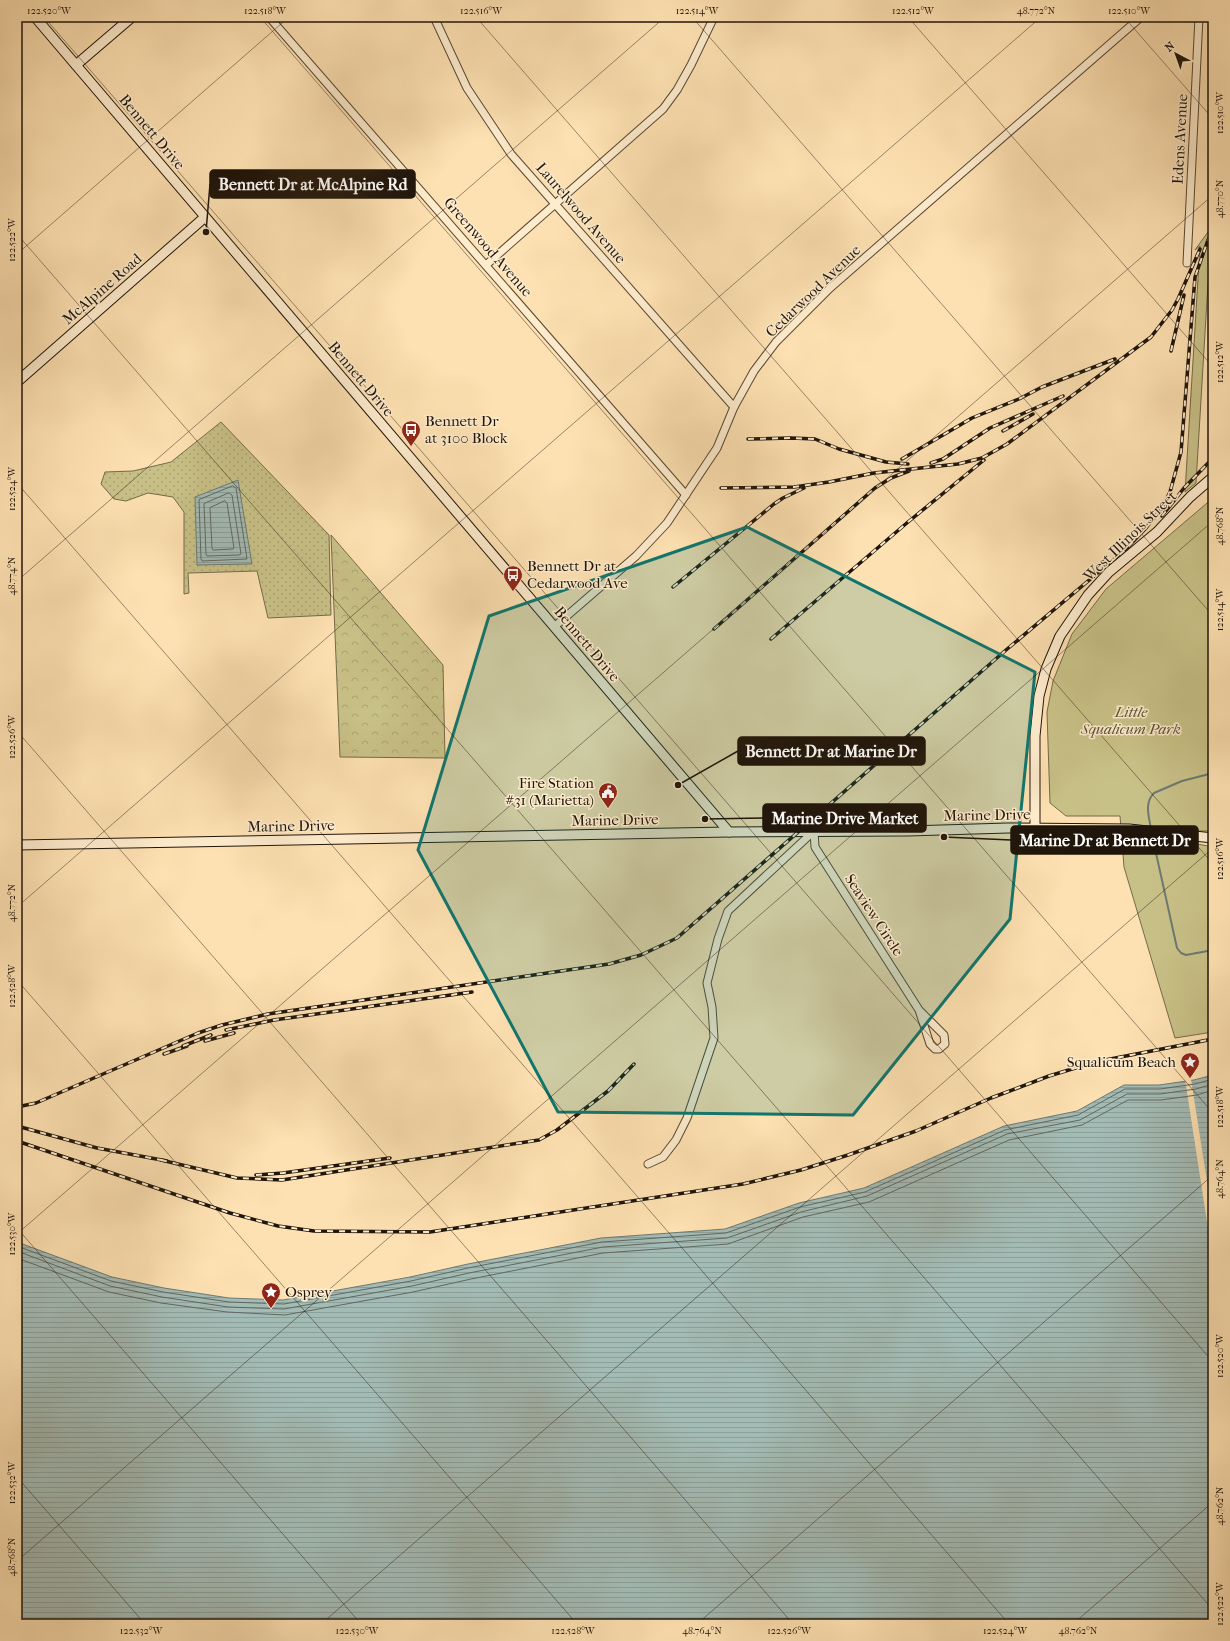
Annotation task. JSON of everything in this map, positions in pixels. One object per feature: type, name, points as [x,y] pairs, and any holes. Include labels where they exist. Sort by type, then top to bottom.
[{"type":"main road","name":"Bennett Drive","points":[[35,17],[729,832]]},
{"type":"main road","points":[[76,65],[132,17]]},
{"type":"main road","name":"McAlpine Road","points":[[17,382],[205,217]]},
{"type":"main road","name":"West Illinois Street","points":[[1035,828],[1036,736],[1039,696],[1046,669],[1060,636],[1088,595],[1109,572],[1157,532],[1190,497],[1213,477]]},
{"type":"main road","name":"Marine Drive","points":[[17,845],[1035,828],[1129,829],[1212,838]]},
{"type":"street","name":"Greenwood Avenue","points":[[269,17],[686,495]]},
{"type":"street","name":"Laurelwood Avenue","points":[[434,17],[467,88],[511,154],[734,407]]},
{"type":"street","points":[[486,265],[663,109],[677,90],[714,17]]},
{"type":"street","name":"Cedarwood Avenue","points":[[554,626],[636,556],[667,523],[717,448],[734,407],[754,371],[776,342],[830,288],[1141,17]]},
{"type":"street","name":"Edens Avenue","points":[[1187,263],[1199,17]]},
{"type":"street","points":[[648,1164],[663,1157],[676,1140],[687,1118],[714,1038],[712,1007],[707,983],[718,939],[728,911],[814,831]]},
{"type":"street","name":"Seaview Circle","points":[[814,831],[815,847],[920,1010],[944,1035],[945,1044],[939,1049],[935,1049],[930,1044],[920,1010]]},
{"type":"highlighted area","points":[[747,527],[1035,672],[1010,919],[853,1115],[558,1112],[418,850],[489,616]]},
{"type":"green space","points":[[1213,225],[1213,272],[1208,283],[1196,483],[1185,492],[1200,246],[1195,250]]},
{"type":"green space","points":[[221,422],[329,535],[331,615],[268,618],[257,571],[188,573],[189,593],[184,594],[184,512],[173,497],[148,493],[126,501],[114,499],[101,484],[105,472],[133,471],[171,462]]},
{"type":"green space","name":"Little Squalicum Park","points":[[1213,498],[1213,831],[1189,831],[1187,842],[1213,847],[1213,1032],[1175,1038],[1124,867],[1120,816],[1066,816],[1050,803],[1047,712],[1053,681],[1072,634],[1106,589]]},
{"type":"green space","points":[[331,535],[443,665],[445,758],[340,757]]},
{"type":"water","points":[[238,480],[252,564],[197,565],[195,497]]},
{"type":"water","points":[[1213,1075],[1213,1624],[17,1624],[17,1242],[112,1277],[164,1288],[229,1298],[283,1300],[410,1277],[601,1238],[725,1229],[799,1203],[864,1188],[1004,1126],[1077,1111],[1124,1085],[1159,1085],[1194,1080]]},
{"type":"pier","points":[[1185,1079],[1191,1079],[1213,1220],[1213,1261]]},
{"type":"waterway","points":[[1151,829],[1148,806],[1154,793],[1182,781],[1213,773]]},
{"type":"waterway","points":[[1152,835],[1177,948],[1181,953],[1186,955],[1213,950]]},
{"type":"railway","points":[[17,1107],[36,1103],[198,1033],[222,1025],[268,1014],[609,964],[641,955],[677,938],[1006,650],[1125,550],[1146,528],[1162,508],[1170,492],[1181,452],[1195,277],[1208,240],[1213,232]]},
{"type":"railway","points":[[721,488],[794,487],[874,473],[958,464],[982,458],[1007,444],[1151,337],[1172,310],[1200,249]]},
{"type":"railway","points":[[1171,351],[1184,295]]},
{"type":"railway","points":[[902,459],[972,418],[1019,399],[1042,387],[1115,359]]},
{"type":"railway","points":[[931,463],[943,459],[990,428],[1063,396]]},
{"type":"railway","points":[[1003,431],[1033,414]]},
{"type":"railway","points":[[748,439],[815,439],[839,449],[886,462],[908,464]]},
{"type":"railway","points":[[1162,516],[1184,488],[1213,458]]},
{"type":"railway","points":[[771,639],[908,522],[984,460]]},
{"type":"railway","points":[[714,629],[875,488],[891,478],[909,471]]},
{"type":"railway","points":[[673,587],[774,504],[804,488]]},
{"type":"railway","points":[[226,1030],[274,1020],[472,992]]},
{"type":"railway","points":[[205,1041],[234,1033]]},
{"type":"railway","points":[[183,1046],[211,1035]]},
{"type":"railway","points":[[17,1141],[230,1213],[278,1226],[314,1231],[430,1232],[743,1184],[801,1170],[916,1131],[991,1098],[1049,1076],[1095,1062],[1213,1039]]},
{"type":"railway","points":[[164,1054],[187,1046]]},
{"type":"railway","points":[[161,1160],[237,1178],[282,1180],[539,1140],[557,1130],[608,1091],[634,1064]]},
{"type":"railway","points":[[17,1126],[97,1148],[167,1161]]},
{"type":"railway","points":[[256,1175],[283,1173],[390,1158]]},
{"type":"place","name":"Bennett Dr at McAlpine Rd","points":[[206,232]]},
{"type":"place","name":"Bennett Dr at 3100 Block","points":[[411,447]]},
{"type":"place","name":"Bennett Dr at Cedarwood Ave","points":[[513,592]]},
{"type":"place","name":"Bennett Dr at Marine Dr","points":[[678,785]]},
{"type":"place","name":"Fire Station #31 (Marietta)","points":[[608,809]]},
{"type":"place","name":"Marine Drive Market","points":[[705,819]]},
{"type":"place","name":"Marine Dr at Bennett Dr","points":[[944,837]]},
{"type":"place","name":"Squalicum Beach","points":[[1190,1079]]},
{"type":"place","name":"Osprey","points":[[271,1309]]}]
